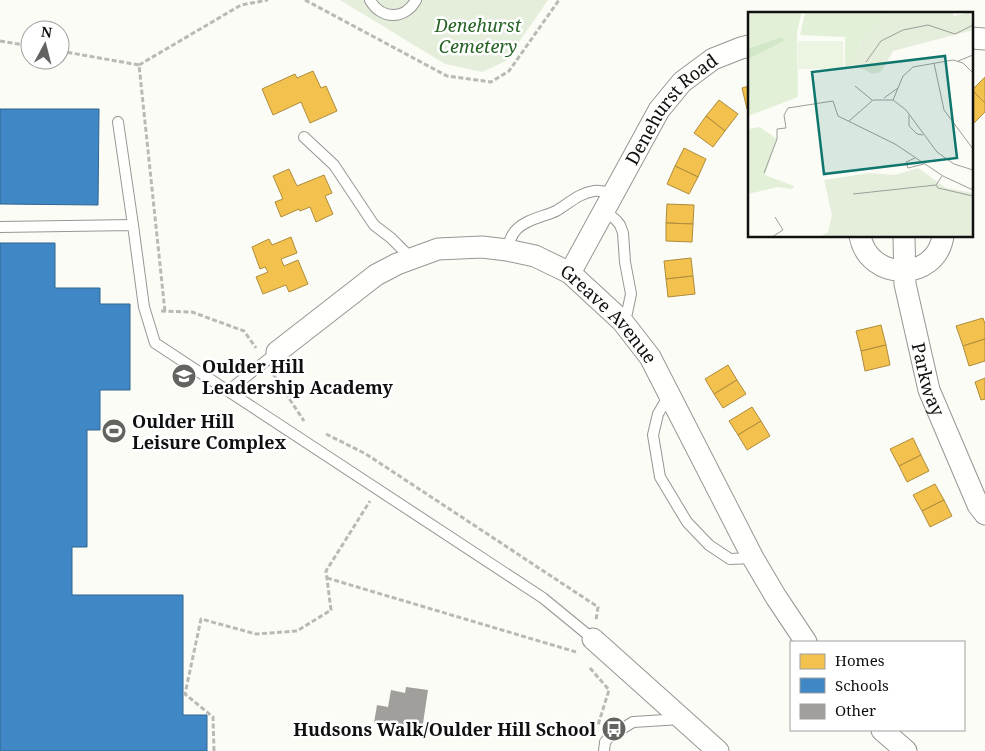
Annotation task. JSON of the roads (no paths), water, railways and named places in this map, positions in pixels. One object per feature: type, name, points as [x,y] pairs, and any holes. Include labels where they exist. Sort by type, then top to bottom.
[{"type":"street","points":[[972,38],[985,39]]},
{"type":"street","name":"Denehurst Road","points":[[570,273],[659,110],[682,82],[713,59],[748,46]]},
{"type":"street","points":[[860,238],[869,256],[879,265],[892,270],[905,271],[919,267],[930,260],[938,251],[942,238]]},
{"type":"street","name":"Parkway","points":[[904,238],[905,284],[928,390],[978,504],[985,514]]},
{"type":"street","name":"Greave Avenue","points":[[271,356],[376,275],[411,258],[438,249],[482,247],[507,250],[535,256],[570,273],[622,321],[650,357],[753,558],[805,641]]},
{"type":"street","points":[[593,639],[718,751]]},
{"type":"street","points":[[883,731],[906,751]]},
{"type":"lane","points":[[370,0],[374,8],[381,13],[397,15],[412,7],[416,0]]},
{"type":"lane","points":[[118,122],[144,307],[155,343],[543,598],[593,639]]},
{"type":"lane","points":[[304,137],[334,165],[374,225],[411,258]]},
{"type":"lane","points":[[507,250],[511,238],[523,224],[556,211],[584,194],[595,190],[605,191],[608,202],[623,233],[625,262],[631,294],[628,313],[622,321]]},
{"type":"lane","points":[[0,227],[133,226]]},
{"type":"lane","points":[[228,391],[271,356]]},
{"type":"lane","points":[[669,394],[658,414],[653,434],[660,477],[687,522],[709,546],[730,559],[753,558]]},
{"type":"lane","points":[[604,751],[605,742],[610,736],[633,722],[682,718]]},
{"type":"place","name":"Oulder Hill Leadership Academy","points":[[184,376]]},
{"type":"place","name":"Oulder Hill Leisure Complex","points":[[114,431]]},
{"type":"place","name":"Hudsons Walk/Oulder Hill School","points":[[614,729]]},
{"type":"park label","name":"Denehurst Cemetery","points":[[478,35]]}]
